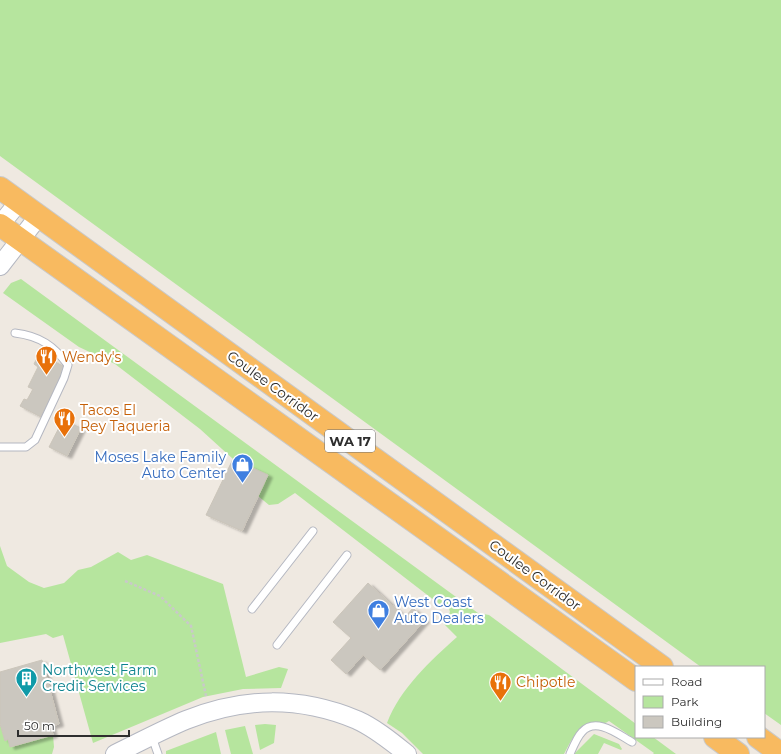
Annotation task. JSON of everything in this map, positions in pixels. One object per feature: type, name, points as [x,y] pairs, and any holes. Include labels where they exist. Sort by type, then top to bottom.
[{"type":"highway","name":"Coulee Corridor","points":[[0,188],[18,203],[661,666]]},
{"type":"highway","name":"Coulee Corridor","points":[[0,225],[635,679]]},
{"type":"highway","points":[[716,738],[738,754]]},
{"type":"highway","points":[[759,738],[781,754]]},
{"type":"street","points":[[0,225],[18,203]]},
{"type":"street","points":[[0,266],[38,217]]},
{"type":"street","points":[[115,754],[186,720],[210,712],[231,706],[256,702],[285,702],[319,707],[358,721],[386,738],[407,754]]},
{"type":"lane","points":[[0,446],[26,447],[35,440],[64,378],[68,365],[59,352],[32,335],[15,334]]},
{"type":"lane","points":[[252,609],[313,531]]},
{"type":"lane","points":[[277,645],[347,555]]},
{"type":"lane","points":[[570,754],[582,731],[590,726],[602,725],[632,742]]},
{"type":"lane","points":[[152,736],[158,754]]},
{"type":"path","points":[[125,581],[160,596],[191,626],[210,712]]},
{"type":"green space","points":[[0,0],[781,0],[781,725],[765,714],[765,666],[700,666],[0,156]]},
{"type":"green space","points":[[21,279],[478,613],[489,615],[635,723],[635,738],[654,738],[676,754],[653,754],[654,753],[609,721],[583,727],[573,737],[564,754],[423,754],[402,733],[387,723],[408,687],[426,666],[457,637],[443,623],[450,612],[448,605],[439,604],[295,493],[278,504],[269,505],[258,496],[267,475],[233,459],[200,429],[115,364],[79,347],[3,293],[11,283]]},
{"type":"green space","points":[[0,546],[7,566],[29,582],[44,588],[64,583],[78,570],[91,567],[118,552],[131,560],[147,555],[223,584],[246,677],[279,667],[288,669],[281,688],[243,689],[203,697],[93,743],[63,635],[53,638],[46,634],[0,643]]},
{"type":"green space","points":[[0,724],[5,740],[8,739],[11,747],[53,735],[54,747],[52,754],[0,754]]},
{"type":"green space","points":[[255,725],[276,725],[274,743],[260,750]]},
{"type":"green space","points":[[245,726],[253,754],[231,754],[225,730]]},
{"type":"green space","points":[[216,732],[221,754],[166,754],[166,751]]},
{"type":"green space","points":[[594,734],[619,744],[622,749],[621,750],[604,743],[598,754],[574,754]]},
{"type":"building","name":"Wendy's","points":[[39,354],[65,367],[41,417],[20,406],[24,399],[27,400],[33,389],[28,387],[38,367],[34,364]]},
{"type":"building","name":"Tacos El Rey Taqueria","points":[[63,420],[81,428],[67,456],[49,447]]},
{"type":"building","name":"Moses Lake Family Auto Center","points":[[233,459],[268,475],[242,531],[206,515]]},
{"type":"building","name":"West Coast Auto Dealers","points":[[368,583],[405,617],[413,608],[425,620],[380,670],[363,655],[346,674],[331,660],[351,638],[333,622]]},
{"type":"building","name":"Northwest Farm Credit Services","points":[[42,660],[59,724],[51,726],[53,735],[10,747],[8,739],[5,741],[0,724],[0,672]]},
{"type":"place","name":"Wendy's","points":[[47,376]]},
{"type":"place","name":"Tacos El Rey Taqueria","points":[[65,438]]},
{"type":"place","name":"Moses Lake Family Auto Center","points":[[242,484]]},
{"type":"place","name":"West Coast Auto Dealers","points":[[379,630]]},
{"type":"place","name":"Northwest Farm Credit Services","points":[[26,698]]},
{"type":"place","name":"Chipotle","points":[[501,702]]}]
